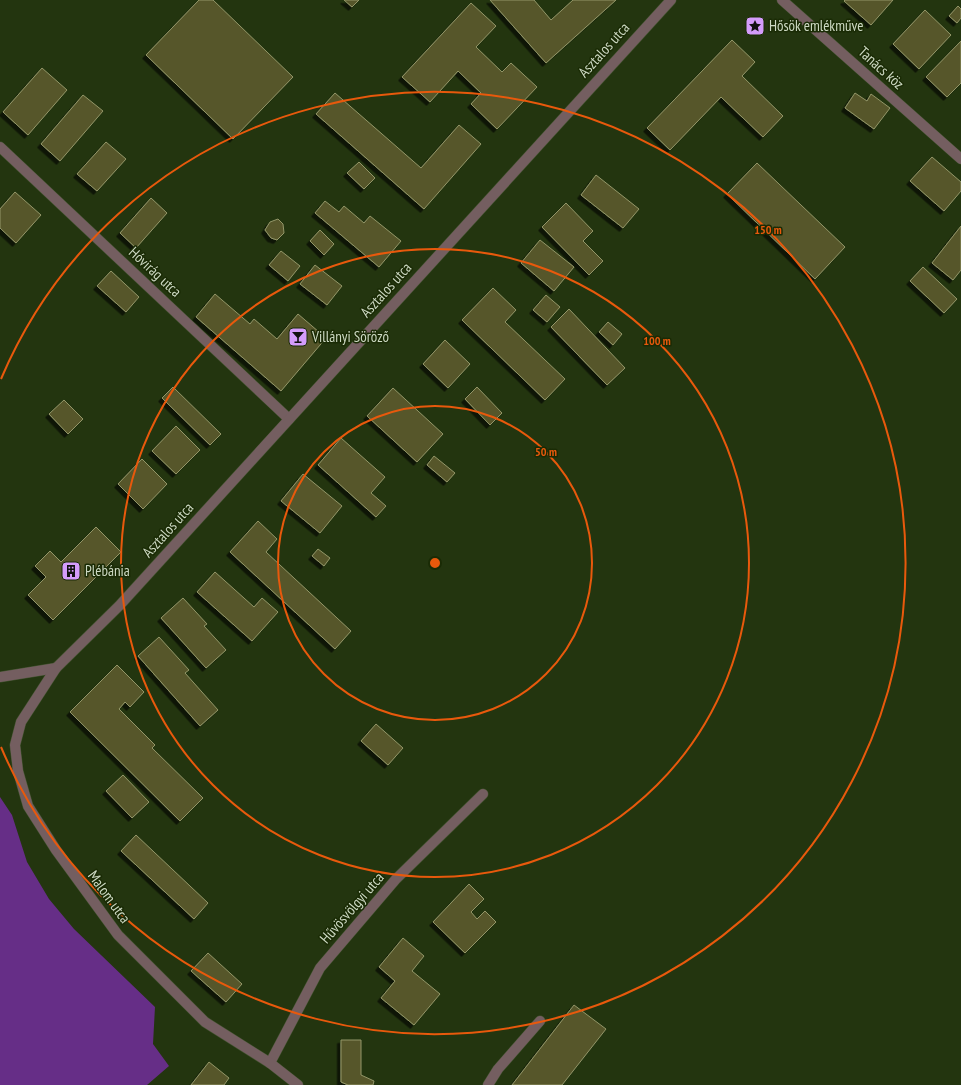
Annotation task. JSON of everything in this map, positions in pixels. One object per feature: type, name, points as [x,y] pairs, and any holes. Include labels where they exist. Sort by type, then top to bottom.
[{"type":"street","name":"Tanács köz","points":[[782,0],[961,159]]},
{"type":"street","name":"Asztalos utca","points":[[56,668],[119,606],[667,1]]},
{"type":"street","name":"Hóvirág utca","points":[[0,147],[289,419]]},
{"type":"street","points":[[0,677],[56,668]]},
{"type":"street","name":"Malom utca","points":[[56,668],[21,722],[15,744],[18,771],[28,806],[56,850],[118,935],[205,1022],[270,1063],[298,1085]]},
{"type":"street","name":"Hűvösvölgyi utca","points":[[270,1063],[320,968],[396,879],[483,794]]},
{"type":"street","points":[[488,1085],[498,1069],[540,1021]]},
{"type":"shaded area","points":[[0,797],[12,815],[27,862],[49,899],[74,929],[155,1007],[153,1044],[169,1066],[147,1085],[0,1085]]},
{"type":"building","points":[[199,0],[213,0],[293,77],[233,139],[146,55]]},
{"type":"building","points":[[344,0],[359,0],[352,7]]},
{"type":"building","points":[[490,0],[534,0],[551,20],[573,0],[616,0],[546,63]]},
{"type":"building","points":[[893,0],[871,25],[844,1]]},
{"type":"building","points":[[471,3],[496,26],[476,47],[502,72],[511,63],[537,87],[497,129],[471,104],[481,93],[458,71],[430,102],[402,77]]},
{"type":"building","points":[[958,6],[961,9],[961,18],[957,23],[949,16]]},
{"type":"building","points":[[925,10],[951,35],[919,69],[893,44]]},
{"type":"building","points":[[732,40],[755,62],[742,76],[783,116],[763,137],[721,97],[670,150],[647,128]]},
{"type":"building","points":[[961,41],[961,83],[947,97],[926,77]]},
{"type":"building","points":[[42,68],[67,90],[28,135],[3,112]]},
{"type":"building","points":[[335,93],[421,168],[459,125],[481,144],[424,209],[316,114]]},
{"type":"building","points":[[855,93],[867,101],[871,94],[890,108],[874,129],[845,108]]},
{"type":"building","points":[[83,95],[103,111],[60,161],[41,144]]},
{"type":"building","points":[[106,142],[126,159],[97,191],[77,174]]},
{"type":"building","points":[[932,157],[961,182],[961,191],[944,211],[910,181]]},
{"type":"building","points":[[359,162],[375,178],[364,189],[347,173]]},
{"type":"building","points":[[757,163],[845,247],[815,279],[727,194]]},
{"type":"building","points":[[596,175],[639,209],[623,228],[581,195]]},
{"type":"building","points":[[15,192],[41,215],[16,243],[0,228],[0,209]]},
{"type":"building","points":[[151,198],[167,213],[136,248],[120,233]]},
{"type":"building","points":[[325,201],[339,212],[344,206],[364,223],[370,216],[401,241],[379,267],[315,213]]},
{"type":"building","points":[[566,203],[593,231],[583,241],[603,261],[589,275],[542,227]]},
{"type":"building","points":[[278,219],[283,224],[284,233],[277,240],[271,238],[265,230],[270,222]]},
{"type":"building","points":[[961,226],[961,270],[953,280],[932,263]]},
{"type":"building","points":[[320,230],[334,244],[324,255],[310,241]]},
{"type":"building","points":[[540,240],[574,267],[554,291],[521,263]]},
{"type":"building","points":[[281,251],[300,266],[288,281],[269,265]]},
{"type":"building","points":[[315,265],[342,286],[327,305],[300,284]]},
{"type":"building","points":[[923,267],[957,299],[944,313],[910,281]]},
{"type":"building","points":[[111,271],[139,297],[126,312],[97,286]]},
{"type":"building","points":[[493,288],[516,310],[505,322],[565,379],[545,400],[462,320]]},
{"type":"building","points":[[215,294],[250,324],[254,319],[277,339],[298,314],[326,338],[281,391],[196,317]]},
{"type":"building","points":[[546,295],[560,307],[547,322],[533,310]]},
{"type":"building","points":[[569,309],[625,368],[607,385],[551,327]]},
{"type":"building","points":[[608,322],[622,334],[613,345],[599,332]]},
{"type":"building","points":[[445,340],[470,364],[448,388],[423,364]]},
{"type":"building","points":[[173,387],[221,434],[210,445],[162,398]]},
{"type":"building","points":[[477,387],[502,413],[490,425],[465,399]]},
{"type":"building","points":[[393,388],[443,434],[417,462],[367,416]]},
{"type":"building","points":[[64,400],[83,419],[68,434],[49,414]]},
{"type":"building","points":[[176,426],[200,450],[176,474],[152,451]]},
{"type":"building","points":[[341,438],[385,477],[371,493],[386,506],[376,517],[318,465]]},
{"type":"building","points":[[434,456],[455,473],[447,482],[427,465]]},
{"type":"building","points":[[142,459],[167,484],[143,509],[118,484]]},
{"type":"building","points":[[303,474],[342,506],[320,533],[281,501]]},
{"type":"building","points":[[258,521],[277,539],[266,552],[351,631],[335,649],[230,552]]},
{"type":"building","name":"Plébánia","points":[[96,527],[121,552],[53,620],[28,595],[46,577],[35,566],[50,551],[61,562]]},
{"type":"building","points":[[318,549],[330,558],[324,566],[312,556]]},
{"type":"building","points":[[215,572],[254,607],[262,598],[278,612],[252,641],[197,592]]},
{"type":"building","points":[[183,598],[207,624],[204,626],[226,650],[206,668],[161,618]]},
{"type":"building","points":[[159,637],[189,670],[185,673],[218,710],[200,726],[138,656]]},
{"type":"building","points":[[117,665],[144,692],[130,707],[125,702],[119,709],[155,745],[152,748],[203,798],[180,821],[70,712]]},
{"type":"building","points":[[376,724],[403,748],[388,765],[361,741]]},
{"type":"building","points":[[123,775],[149,802],[132,818],[106,791]]},
{"type":"building","points":[[136,835],[208,903],[194,919],[121,851]]},
{"type":"building","points":[[469,884],[484,899],[471,912],[477,919],[485,911],[496,922],[465,953],[433,922]]},
{"type":"building","points":[[403,938],[424,956],[412,971],[440,994],[414,1025],[381,998],[395,981],[379,967]]},
{"type":"building","points":[[208,953],[242,984],[226,1002],[191,971]]},
{"type":"building","points":[[574,1005],[606,1029],[562,1085],[512,1085]]},
{"type":"building","points":[[341,1040],[361,1040],[361,1075],[374,1081],[373,1085],[348,1085],[341,1082]]},
{"type":"building","points":[[209,1062],[229,1078],[224,1085],[191,1085]]},
{"type":"place","name":"Hősök emlékműve","points":[[755,26]]},
{"type":"place","name":"Villányi Söröző","points":[[298,337]]},
{"type":"place","name":"Plébánia","points":[[71,571]]}]
